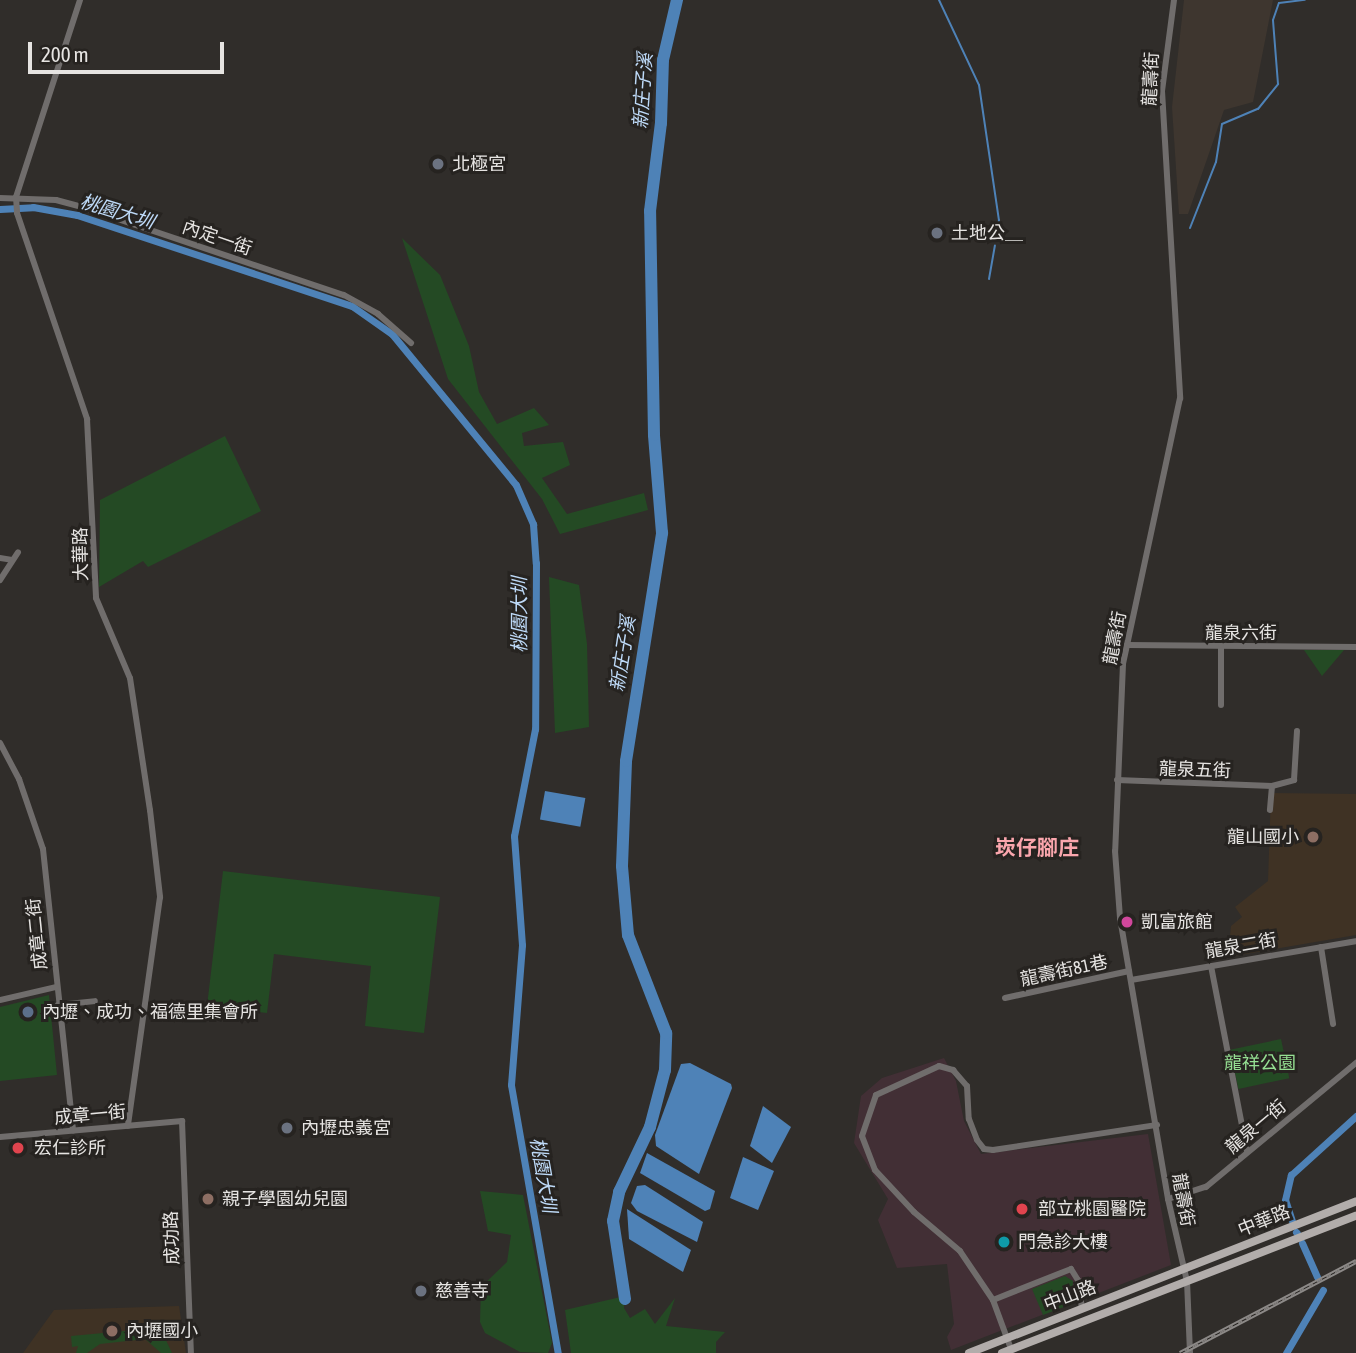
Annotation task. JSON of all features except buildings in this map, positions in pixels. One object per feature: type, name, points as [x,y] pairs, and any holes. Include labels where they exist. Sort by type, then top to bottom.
[{"type":"main road","name":"中華路","points":[[1183,1268],[1356,1201]]},
{"type":"main road","name":"中華路","points":[[1187,1281],[1356,1216]]},
{"type":"main road","name":"中山路","points":[[969,1353],[1183,1268]]},
{"type":"main road","name":"中山路","points":[[1002,1353],[1187,1281]]},
{"type":"street","points":[[16,197],[80,0]]},
{"type":"street","name":"龍壽街","points":[[1174,0],[1163,91],[1181,398],[1127,645],[1117,780],[1116,888],[1168,1199],[1187,1281],[1190,1353]]},
{"type":"street","name":"內定一街","points":[[0,198],[16,197],[85,208],[344,295],[378,314],[411,343]]},
{"type":"street","name":"大華路","points":[[16,197],[17,213],[87,419],[96,598],[130,678],[160,897],[128,1126]]},
{"type":"street","points":[[0,580],[18,552]]},
{"type":"street","points":[[0,558],[12,560]]},
{"type":"street","name":"龍泉六街","points":[[1127,645],[1356,647]]},
{"type":"street","points":[[1221,647],[1221,705]]},
{"type":"street","points":[[1270,810],[1272,786],[1294,780],[1297,731]]},
{"type":"street","name":"成章二街","points":[[0,743],[19,779],[43,849],[73,1130]]},
{"type":"street","name":"龍泉五街","points":[[1117,780],[1272,786]]},
{"type":"street","name":"龍泉二街","points":[[1131,979],[1356,941]]},
{"type":"street","points":[[1321,947],[1333,1024]]},
{"type":"street","points":[[1211,966],[1247,1152]]},
{"type":"street","name":"龍壽街81巷","points":[[1005,998],[1129,971]]},
{"type":"street","points":[[0,1000],[56,987]]},
{"type":"street","points":[[58,1005],[95,1001]]},
{"type":"street","name":"龍泉一街","points":[[1168,1199],[1198,1193],[1356,1063]]},
{"type":"street","points":[[1011,1349],[993,1300],[960,1251],[914,1213],[875,1170],[862,1136],[876,1095],[946,1066],[967,1086],[969,1119],[977,1140],[984,1149],[993,1150],[1157,1125]]},
{"type":"street","name":"成章一街","points":[[0,1137],[183,1121]]},
{"type":"street","name":"成功路","points":[[183,1121],[191,1353]]},
{"type":"street","points":[[993,1300],[1071,1269],[1078,1280],[1082,1309]]},
{"type":"shaded area","points":[[1184,0],[1273,0],[1253,102],[1224,110],[1188,214],[1179,214],[1172,107]]},
{"type":"shaded area","name":"龍山國小","points":[[1271,793],[1356,794],[1356,935],[1228,957],[1231,926],[1242,917],[1235,907],[1268,881]]},
{"type":"shaded area","name":"部立桃園醫院","points":[[944,1058],[956,1081],[964,1121],[981,1154],[1148,1134],[1171,1265],[951,1350],[947,1337],[954,1324],[947,1264],[897,1268],[878,1220],[888,1199],[854,1143],[861,1096],[882,1078]]},
{"type":"shaded area","name":"內壢國小","points":[[179,1306],[186,1353],[23,1353],[54,1310]]},
{"type":"green space","points":[[402,238],[440,275],[469,346],[479,392],[497,424],[534,408],[549,425],[522,433],[524,446],[563,442],[570,465],[542,478],[567,514],[644,493],[648,510],[560,534],[542,499],[448,379]]},
{"type":"green space","points":[[225,436],[261,511],[148,567],[143,561],[99,587],[100,500]]},
{"type":"green space","points":[[549,577],[579,585],[587,644],[589,727],[555,733]]},
{"type":"green space","points":[[1304,650],[1344,650],[1322,676]]},
{"type":"green space","points":[[223,871],[440,897],[424,1033],[365,1026],[371,966],[274,954],[267,1013],[207,1006]]},
{"type":"green space","points":[[49,995],[57,1075],[0,1081],[0,1007]]},
{"type":"green space","name":"龍祥公園","points":[[1281,1039],[1289,1078],[1238,1089],[1230,1050]]},
{"type":"green space","points":[[480,1191],[523,1195],[552,1343],[548,1353],[520,1352],[485,1333],[480,1322],[481,1287],[507,1262],[511,1235],[488,1231]]},
{"type":"green space","points":[[1065,1276],[1073,1281],[1072,1304],[1043,1315],[1032,1289]]},
{"type":"green space","points":[[625,1296],[624,1308],[630,1318],[645,1309],[655,1324],[675,1298],[666,1326],[725,1332],[716,1342],[716,1353],[571,1353],[565,1310]]},
{"type":"green space","points":[[178,1326],[179,1336],[165,1338],[172,1353],[161,1353],[145,1339],[100,1344],[87,1353],[76,1353],[78,1346],[72,1347],[71,1336]]},
{"type":"water","points":[[545,791],[585,798],[580,827],[540,820]]},
{"type":"water","points":[[690,1063],[731,1084],[732,1088],[699,1174],[656,1146],[655,1135],[681,1064]]},
{"type":"water","points":[[763,1106],[791,1127],[772,1163],[750,1146]]},
{"type":"water","points":[[647,1153],[715,1191],[710,1209],[705,1211],[640,1173]]},
{"type":"water","points":[[743,1157],[774,1171],[758,1210],[730,1198]]},
{"type":"water","points":[[645,1185],[703,1222],[697,1242],[637,1211],[631,1203],[637,1186]]},
{"type":"water","points":[[627,1209],[691,1250],[683,1272],[629,1239]]},
{"type":"waterway","name":"新庄子溪","points":[[625,1299],[613,1221],[619,1192],[650,1127],[665,1070],[666,1033],[628,935],[622,866],[626,761],[662,533],[654,435],[650,211],[661,123],[663,60],[677,0]]},
{"type":"waterway","points":[[939,0],[979,85],[999,220],[996,236]]},
{"type":"waterway","points":[[1190,228],[1216,162],[1222,124],[1258,109],[1278,84],[1273,20],[1279,3],[1305,0]]},
{"type":"waterway","name":"桃園大圳","points":[[0,209],[33,207],[77,215],[352,306],[392,334],[516,485],[533,524],[536,563],[535,729],[514,836],[522,945],[511,1085],[558,1353]]},
{"type":"waterway","points":[[989,279],[995,246]]},
{"type":"waterway","points":[[1292,1221],[1285,1200],[1291,1175],[1356,1116]]},
{"type":"waterway","points":[[1302,1243],[1317,1277]]},
{"type":"waterway","points":[[1286,1353],[1323,1290]]},
{"type":"railway","points":[[1180,1353],[1356,1261]]},
{"type":"place","name":"北極宮","points":[[438,164]]},
{"type":"place","name":"土地公＿","points":[[937,233]]},
{"type":"place","name":"龍山國小","points":[[1313,837]]},
{"type":"place","name":"凱富旅館","points":[[1127,922]]},
{"type":"place","name":"內壢、成功、福德里集會所","points":[[28,1012]]},
{"type":"place","name":"內壢忠義宮","points":[[287,1128]]},
{"type":"place","name":"宏仁診所","points":[[18,1148]]},
{"type":"place","name":"親子學園幼兒園","points":[[208,1199]]},
{"type":"place","name":"部立桃園醫院","points":[[1022,1209]]},
{"type":"place","name":"門急診大樓","points":[[1004,1242]]},
{"type":"place","name":"慈善寺","points":[[421,1291]]},
{"type":"place","name":"內壢國小","points":[[112,1331]]},
{"type":"district","name":"崁仔腳庄","points":[[1037,847]]}]
